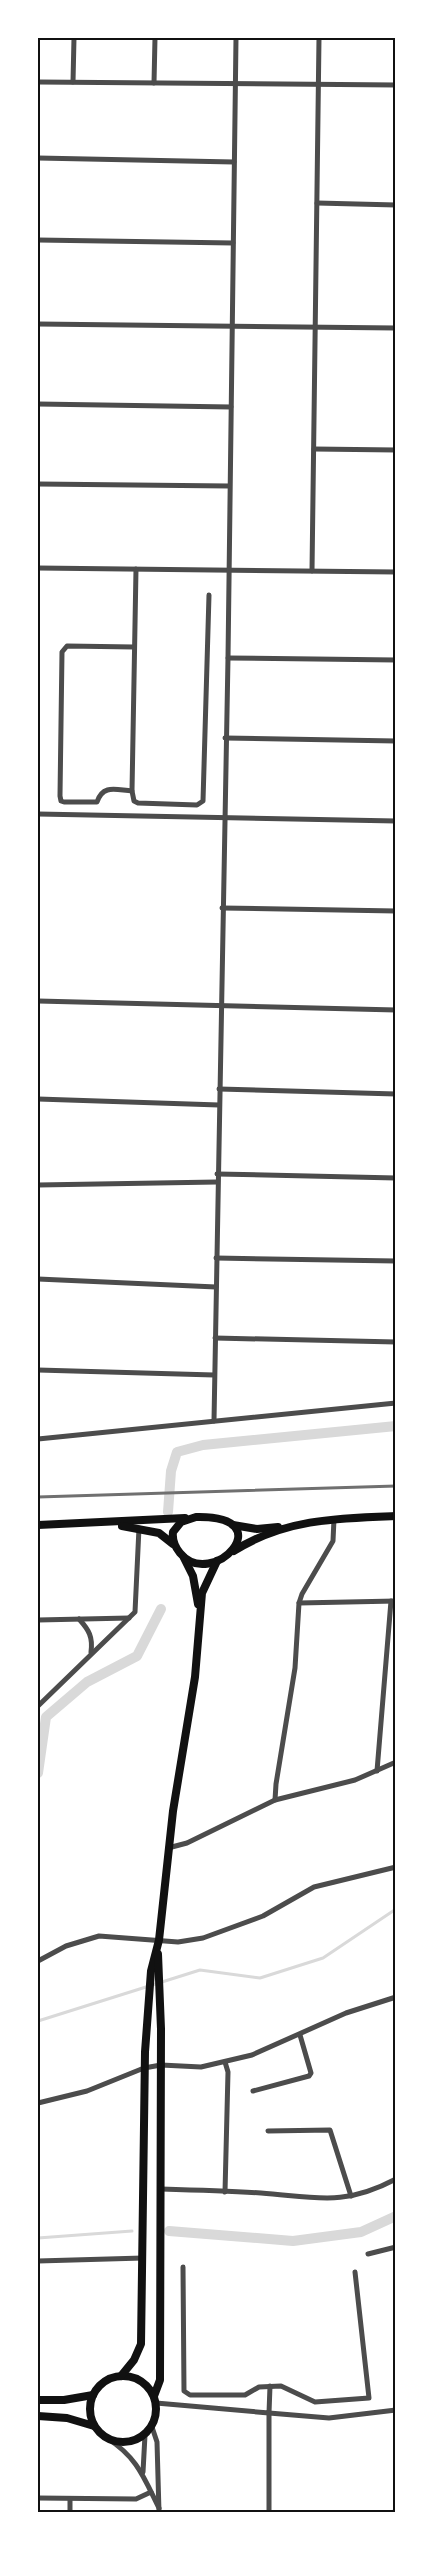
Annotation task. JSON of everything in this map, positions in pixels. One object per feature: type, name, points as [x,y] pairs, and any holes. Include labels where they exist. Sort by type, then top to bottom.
[{"type":"main road","points":[[38,1525],[95,1524],[215,1517],[224,1519],[233,1525],[257,1529],[334,1519],[396,1516]]},
{"type":"main road","points":[[175,1546],[172,1536],[176,1527],[188,1518]]},
{"type":"main road","points":[[95,1524],[139,1528],[159,1533],[169,1538],[183,1556],[193,1576],[199,1613]]},
{"type":"main road","points":[[231,1553],[236,1545],[238,1536],[233,1525]]},
{"type":"main road","points":[[183,1556],[195,1562],[217,1561],[254,1539],[288,1526]]},
{"type":"main road","points":[[38,2416],[67,2418],[94,2426],[108,2439],[127,2442],[145,2435],[152,2427],[156,2416],[155,2400],[160,2380],[162,2189],[161,2065],[155,2002],[157,1950],[168,1848],[195,1677],[199,1613],[206,1582],[217,1561]]},
{"type":"main road","points":[[121,2376],[134,2360],[141,2344],[144,2068],[155,2002]]},
{"type":"main road","points":[[94,2426],[90,2410],[93,2395],[104,2381],[121,2376],[129,2376],[144,2383],[155,2400]]},
{"type":"main road","points":[[38,2400],[64,2400],[93,2395]]},
{"type":"street","points":[[73,82],[74,38]]},
{"type":"street","points":[[154,83],[155,38]]},
{"type":"street","points":[[214,1421],[220,1006],[228,658],[236,38]]},
{"type":"street","points":[[312,571],[319,38]]},
{"type":"street","points":[[38,82],[235,82],[396,85]]},
{"type":"street","points":[[38,158],[234,162]]},
{"type":"street","points":[[317,203],[396,204]]},
{"type":"street","points":[[38,240],[233,242]]},
{"type":"street","points":[[38,324],[396,328]]},
{"type":"street","points":[[38,404],[231,407]]},
{"type":"street","points":[[314,449],[396,450]]},
{"type":"street","points":[[38,484],[230,486]]},
{"type":"street","points":[[38,568],[396,572]]},
{"type":"street","points":[[136,569],[132,791],[134,801],[138,803],[197,804],[203,801],[205,797],[209,595]]},
{"type":"street","points":[[132,791],[106,790],[100,793],[97,802],[64,802],[60,796],[64,648],[67,646],[134,647]]},
{"type":"street","points":[[228,658],[396,660]]},
{"type":"street","points":[[225,738],[396,741]]},
{"type":"street","points":[[38,814],[396,821]]},
{"type":"street","points":[[222,908],[396,911]]},
{"type":"street","points":[[38,1000],[396,1010]]},
{"type":"street","points":[[219,1089],[396,1094]]},
{"type":"street","points":[[38,1099],[219,1105]]},
{"type":"street","points":[[218,1174],[396,1178]]},
{"type":"street","points":[[38,1185],[99,1182],[217,1182]]},
{"type":"street","points":[[216,1258],[396,1261]]},
{"type":"street","points":[[38,1280],[171,1283],[216,1287]]},
{"type":"street","points":[[215,1338],[396,1342]]},
{"type":"street","points":[[38,1370],[214,1375]]},
{"type":"street","points":[[38,1439],[396,1402]]},
{"type":"street","points":[[275,1800],[295,1668],[299,1603],[302,1594],[333,1541],[334,1519]]},
{"type":"street","points":[[38,1706],[91,1652],[129,1618],[137,1605],[139,1528]]},
{"type":"street","points":[[299,1603],[393,1601],[377,1771]]},
{"type":"street","points":[[38,1620],[129,1618]]},
{"type":"street","points":[[79,1619],[89,1630],[92,1638],[91,1652]]},
{"type":"street","points":[[168,1848],[187,1843],[275,1800],[355,1780],[396,1762]]},
{"type":"street","points":[[38,1961],[66,1946],[99,1936],[178,1942],[203,1938],[263,1916],[314,1887],[396,1867]]},
{"type":"street","points":[[38,2103],[87,2091],[144,2068],[161,2065],[201,2066],[252,2055],[346,2013],[396,1997]]},
{"type":"street","points":[[253,2091],[309,2076],[311,2073],[300,2035]]},
{"type":"street","points":[[225,2062],[228,2072],[225,2192]]},
{"type":"street","points":[[268,2131],[330,2130],[351,2196]]},
{"type":"street","points":[[162,2189],[325,2200],[351,2196],[396,2179]]},
{"type":"street","points":[[368,2254],[396,2247]]},
{"type":"street","points":[[38,2261],[143,2258]]},
{"type":"street","points":[[183,2267],[184,2391],[190,2395],[245,2395],[259,2387],[284,2386],[303,2398],[315,2402],[370,2398],[355,2272]]},
{"type":"street","points":[[270,2386],[271,2512]]},
{"type":"street","points":[[155,2400],[330,2418],[396,2410]]},
{"type":"street","points":[[152,2427],[157,2442],[159,2510]]},
{"type":"street","points":[[143,2475],[145,2435]]},
{"type":"street","points":[[108,2439],[130,2456],[143,2475],[159,2510]]},
{"type":"street","points":[[38,2498],[136,2499],[151,2492]]},
{"type":"street","points":[[70,2499],[70,2512]]},
{"type":"waterway","points":[[168,1512],[171,1471],[177,1452],[203,1445],[396,1426]]},
{"type":"waterway","points":[[38,1773],[46,1717],[87,1682],[137,1656],[161,1609]]},
{"type":"waterway","points":[[38,2021],[200,1970],[260,1978],[323,1958],[396,1909]]},
{"type":"waterway","points":[[169,2231],[293,2241],[361,2232],[396,2216]]},
{"type":"waterway","points":[[38,2238],[132,2231]]},
{"type":"railway","points":[[38,1497],[396,1486]]}]
